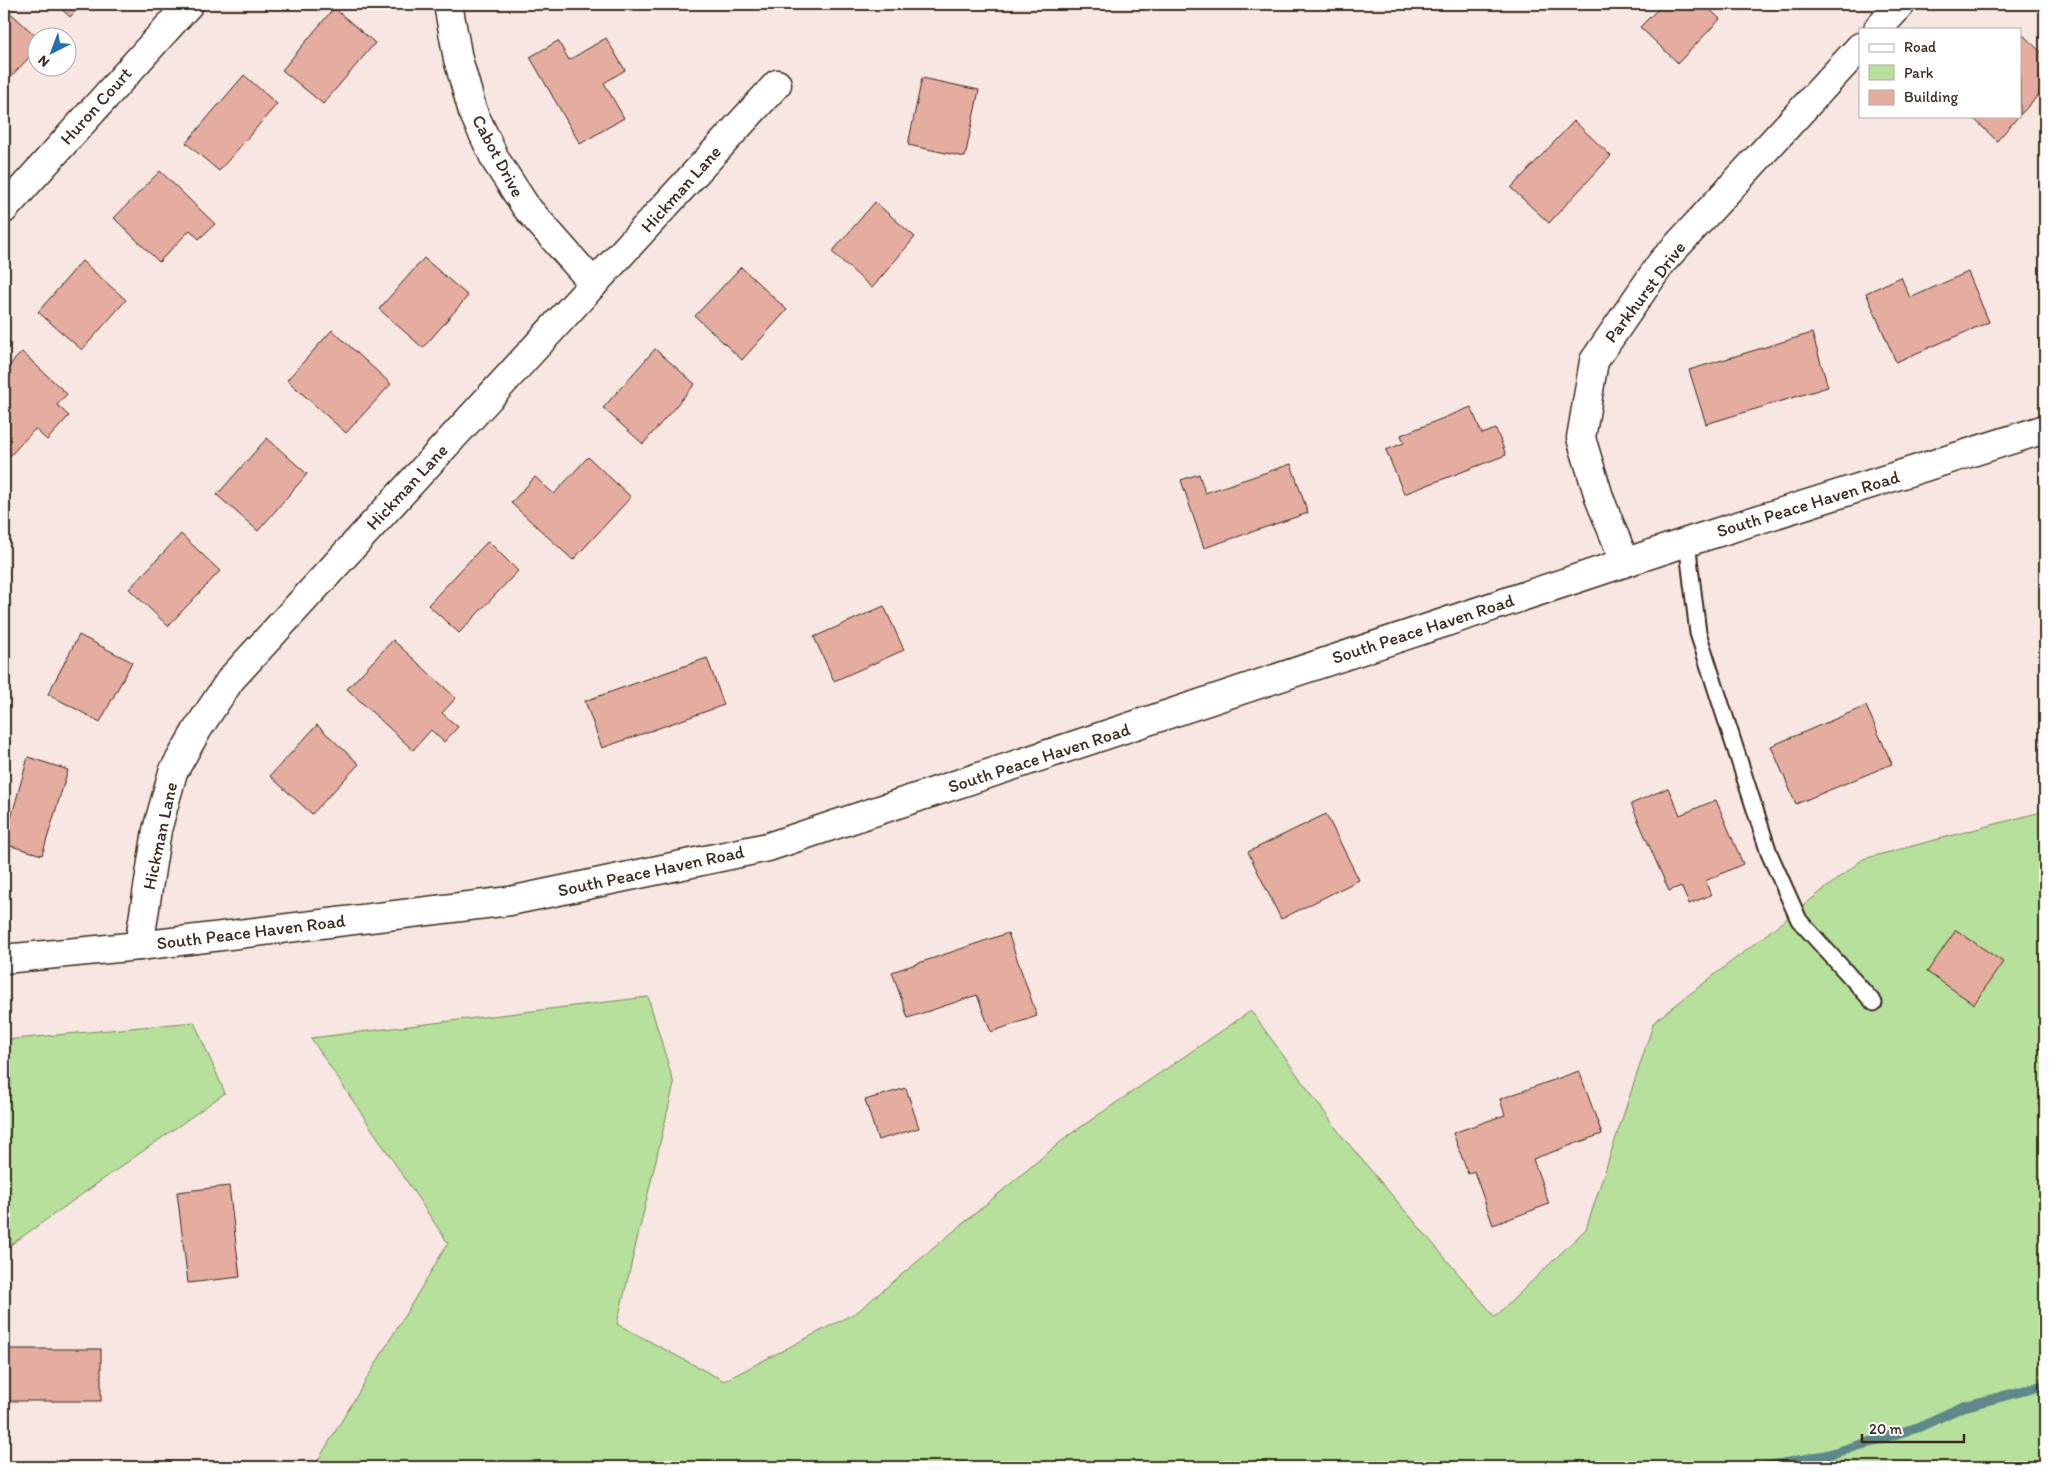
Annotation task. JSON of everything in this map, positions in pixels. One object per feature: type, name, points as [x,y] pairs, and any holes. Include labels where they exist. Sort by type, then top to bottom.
[{"type":"street","name":"Huron Court","points":[[4,209],[189,4]]},
{"type":"street","name":"Cabot Drive","points":[[448,4],[458,59],[473,112],[496,161],[526,207],[594,284]]},
{"type":"street","points":[[1879,28],[1901,4]]},
{"type":"street","name":"Parkhurst Drive","points":[[1625,562],[1600,500],[1581,438],[1594,361],[1662,262],[1859,49]]},
{"type":"street","name":"Hickman Lane","points":[[140,946],[157,830],[173,772],[197,730],[231,679],[777,84]]},
{"type":"street","name":"South Peace Haven Road","points":[[4,959],[140,946],[510,901],[768,847],[1625,562],[2045,429]]},
{"type":"lane","points":[[1687,542],[1698,633],[1769,853],[1799,920],[1874,1003]]},
{"type":"green space","points":[[2045,811],[2045,1467],[314,1467],[448,1243],[311,1038],[648,997],[674,1084],[617,1324],[724,1381],[857,1312],[1069,1135],[1251,1011],[1341,1135],[1495,1317],[1586,1229],[1654,1022],[1863,859]]},
{"type":"green space","points":[[194,1022],[225,1093],[9,1246],[4,1255],[4,1040]]},
{"type":"building","points":[[56,4],[83,4],[70,17]]},
{"type":"building","points":[[1663,4],[1704,4],[1720,19],[1678,63],[1640,27]]},
{"type":"building","points":[[5,8],[28,29],[28,59],[4,84]]},
{"type":"building","points":[[334,8],[375,43],[323,104],[282,70]]},
{"type":"building","points":[[2022,36],[2045,56],[2045,71],[2039,78],[2045,84],[2045,88],[2022,113]]},
{"type":"building","points":[[606,38],[625,70],[604,83],[624,118],[580,144],[530,57],[558,41],[569,60]]},
{"type":"building","points":[[244,75],[277,104],[219,171],[186,143]]},
{"type":"building","points":[[922,78],[979,90],[965,157],[908,145]]},
{"type":"building","points":[[1973,118],[2017,118],[1997,141]]},
{"type":"building","points":[[1574,121],[1611,156],[1549,223],[1511,188]]},
{"type":"building","points":[[160,171],[215,224],[199,239],[190,230],[159,262],[114,218]]},
{"type":"building","points":[[875,202],[915,237],[872,288],[832,252]]},
{"type":"building","points":[[424,258],[468,296],[423,348],[379,309]]},
{"type":"building","points":[[82,261],[126,300],[82,350],[38,312]]},
{"type":"building","points":[[741,267],[787,310],[742,360],[695,316]]},
{"type":"building","points":[[1968,272],[1989,322],[1896,362],[1866,293],[1901,277],[1910,298]]},
{"type":"building","points":[[332,330],[391,384],[346,433],[287,380]]},
{"type":"building","points":[[1812,333],[1828,387],[1706,424],[1689,370]]},
{"type":"building","points":[[655,349],[695,384],[643,444],[603,408]]},
{"type":"building","points":[[22,352],[67,394],[57,405],[69,416],[47,440],[35,429],[8,458],[4,454],[4,371]]},
{"type":"building","points":[[1471,407],[1482,434],[1496,429],[1506,455],[1404,494],[1386,450],[1404,443],[1401,435]]},
{"type":"building","points":[[267,438],[307,474],[258,531],[217,495]]},
{"type":"building","points":[[588,457],[631,497],[573,560],[511,503],[535,477],[554,494]]},
{"type":"building","points":[[1291,464],[1308,513],[1204,548],[1181,480],[1199,474],[1205,493]]},
{"type":"building","points":[[181,534],[220,571],[168,626],[129,589]]},
{"type":"building","points":[[488,541],[518,571],[459,633],[428,605]]},
{"type":"building","points":[[884,606],[904,650],[834,681],[814,637]]},
{"type":"building","points":[[79,635],[132,662],[100,722],[48,694]]},
{"type":"building","points":[[393,640],[456,698],[442,713],[458,727],[444,742],[431,730],[413,750],[347,689]]},
{"type":"building","points":[[707,658],[724,705],[602,748],[585,701]]},
{"type":"building","points":[[1866,706],[1892,764],[1796,804],[1771,746]]},
{"type":"building","points":[[317,725],[359,764],[312,814],[270,776]]},
{"type":"building","points":[[28,757],[68,770],[42,855],[4,844]]},
{"type":"building","points":[[1668,788],[1680,815],[1716,800],[1743,864],[1705,881],[1711,895],[1689,904],[1681,886],[1669,891],[1631,804]]},
{"type":"building","points":[[1326,814],[1359,880],[1281,919],[1248,852]]},
{"type":"building","points":[[1956,930],[2003,962],[1974,1004],[1927,972]]},
{"type":"building","points":[[1008,933],[1037,1016],[991,1032],[977,995],[908,1018],[892,972]]},
{"type":"building","points":[[1579,1071],[1602,1134],[1533,1159],[1549,1204],[1493,1225],[1474,1171],[1468,1174],[1453,1133],[1505,1115],[1500,1099]]},
{"type":"building","points":[[906,1088],[919,1128],[878,1140],[865,1100]]},
{"type":"building","points":[[229,1186],[240,1277],[188,1283],[177,1192]]},
{"type":"building","points":[[4,1349],[101,1349],[101,1401],[4,1401]]},
{"type":"waterway","points":[[1764,1467],[1827,1455],[1919,1427],[1962,1407],[2045,1385]]}]
